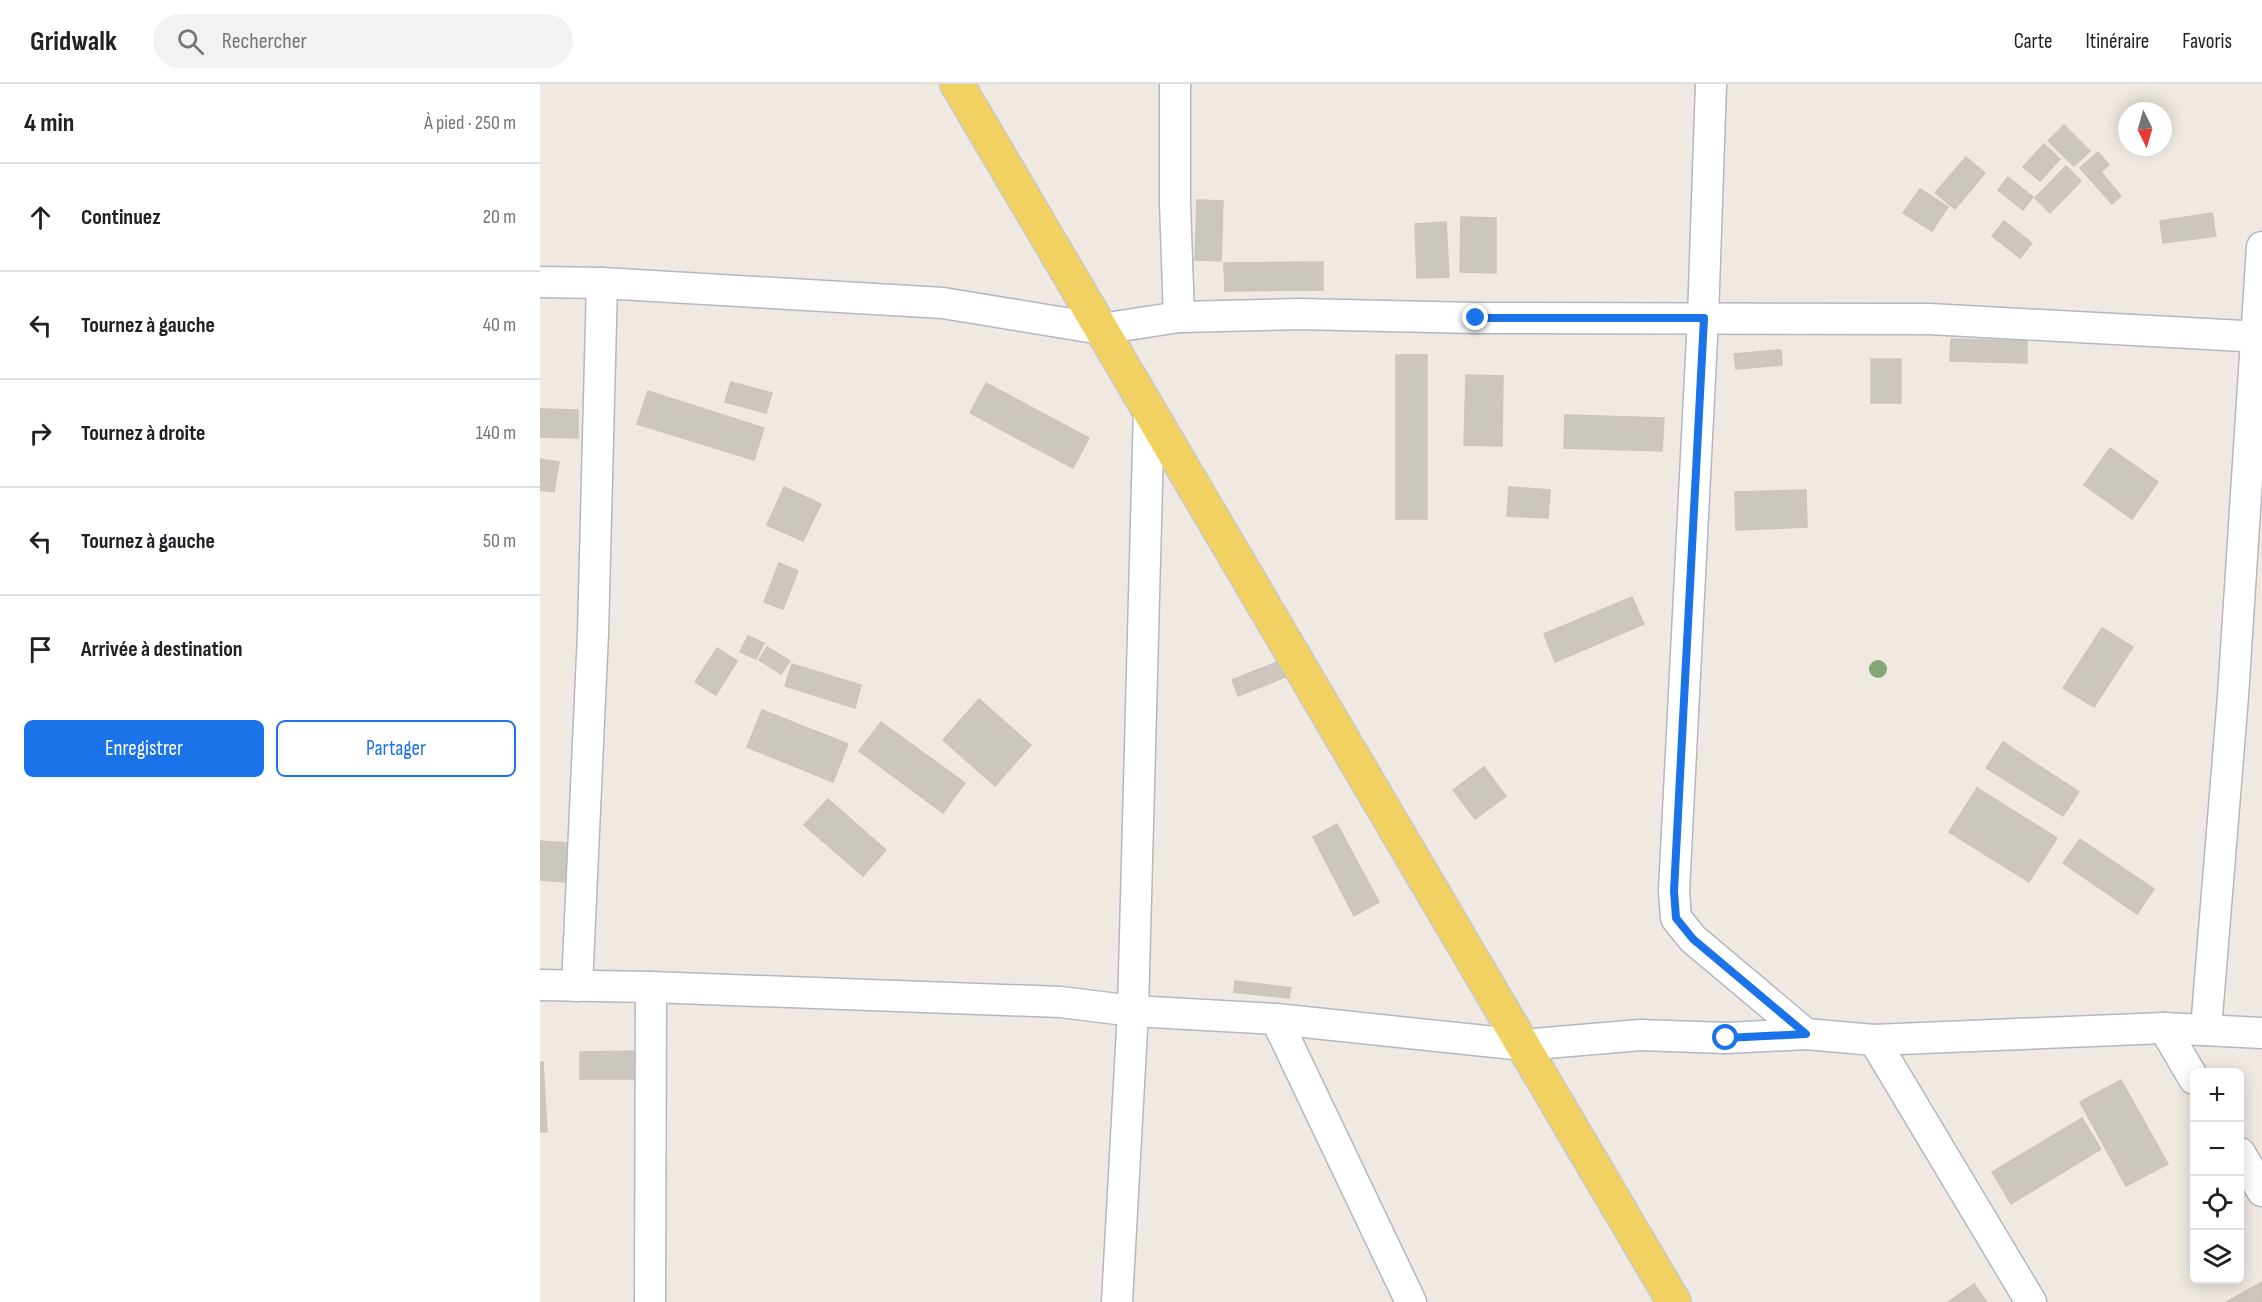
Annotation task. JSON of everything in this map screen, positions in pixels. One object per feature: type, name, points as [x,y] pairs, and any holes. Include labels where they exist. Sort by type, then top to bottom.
[{"type":"main road","points":[[957,84],[1674,1302]]},
{"type":"street","points":[[1175,84],[1175,203],[1179,317]]},
{"type":"street","points":[[1711,84],[1704,318],[1674,891],[1676,918],[1693,939],[1806,1034]]},
{"type":"street","points":[[2206,1029],[2260,336],[2262,247]]},
{"type":"street","points":[[540,282],[602,283],[943,303],[1101,328],[1179,317],[1298,314],[1476,318],[1929,319],[2260,336]]},
{"type":"street","points":[[577,986],[593,633],[602,283]]},
{"type":"street","points":[[1117,1302],[1133,1011],[1149,409]]},
{"type":"street","points":[[540,986],[651,987],[1061,1002],[1133,1011],[1276,1018],[1523,1045],[1640,1035],[1726,1038],[1806,1034],[1874,1040],[2164,1028],[2262,1033]]},
{"type":"street","points":[[650,1302],[651,987]]},
{"type":"street","points":[[1276,1018],[1411,1302]]},
{"type":"street","points":[[2164,1028],[2190,1072]]},
{"type":"street","points":[[1874,1040],[2031,1302]]},
{"type":"street","points":[[2244,1160],[2262,1191]]},
{"type":"building","points":[[2064,125],[2090,151],[2074,166],[2048,141]]},
{"type":"building","points":[[2044,144],[2060,159],[2040,181],[2023,167]]},
{"type":"building","points":[[2098,152],[2109,165],[2101,172],[2121,196],[2112,204],[2080,168]]},
{"type":"building","points":[[1966,157],[1985,173],[1955,209],[1935,193]]},
{"type":"building","points":[[2066,166],[2081,181],[2050,213],[2035,198]]},
{"type":"building","points":[[2008,177],[2033,197],[2023,210],[1998,190]]},
{"type":"building","points":[[1920,189],[1948,207],[1932,231],[1903,213]]},
{"type":"building","points":[[1197,200],[1223,201],[1221,261],[1195,260]]},
{"type":"building","points":[[2212,213],[2216,236],[2163,243],[2160,221]]},
{"type":"building","points":[[1461,217],[1496,218],[1496,273],[1460,272]]},
{"type":"building","points":[[2004,221],[2032,243],[2020,258],[1992,236]]},
{"type":"building","points":[[1446,222],[1449,277],[1417,278],[1415,224]]},
{"type":"building","points":[[1323,262],[1323,290],[1225,291],[1224,263]]},
{"type":"building","points":[[1951,339],[2027,341],[2027,363],[1950,361]]},
{"type":"building","points":[[1781,350],[1782,365],[1736,369],[1734,354]]},
{"type":"building","points":[[1396,355],[1427,355],[1427,519],[1396,519]]},
{"type":"building","points":[[1871,359],[1901,359],[1901,403],[1871,403]]},
{"type":"building","points":[[1466,375],[1503,376],[1502,446],[1464,445]]},
{"type":"building","points":[[731,382],[772,393],[766,413],[725,402]]},
{"type":"building","points":[[986,383],[1089,438],[1073,468],[970,413]]},
{"type":"building","points":[[648,391],[764,428],[754,460],[637,424]]},
{"type":"building","points":[[540,409],[578,410],[578,438],[540,437]]},
{"type":"building","points":[[1565,415],[1664,418],[1662,451],[1564,448]]},
{"type":"building","points":[[2110,448],[2158,482],[2132,519],[2084,485]]},
{"type":"building","points":[[540,459],[559,462],[554,492],[540,490]]},
{"type":"building","points":[[784,487],[821,504],[803,541],[767,525]]},
{"type":"building","points":[[1509,487],[1550,490],[1548,518],[1507,516]]},
{"type":"building","points":[[1806,490],[1807,527],[1736,530],[1735,492]]},
{"type":"building","points":[[779,563],[798,571],[783,609],[764,602]]},
{"type":"building","points":[[1632,597],[1644,624],[1555,662],[1544,634]]},
{"type":"building","points":[[2102,628],[2133,647],[2094,707],[2063,688]]},
{"type":"building","points":[[748,636],[764,643],[756,659],[740,652]]},
{"type":"building","points":[[767,647],[790,661],[781,674],[759,660]]},
{"type":"building","points":[[717,648],[737,661],[716,695],[695,682]]},
{"type":"building","points":[[1282,660],[1288,676],[1238,696],[1232,680]]},
{"type":"building","points":[[792,664],[861,685],[855,708],[785,686]]},
{"type":"building","points":[[979,699],[1031,745],[995,786],[943,740]]},
{"type":"building","points":[[762,710],[848,744],[833,782],[747,747]]},
{"type":"building","points":[[881,722],[965,783],[943,813],[859,751]]},
{"type":"building","points":[[2003,742],[2079,792],[2063,816],[1986,768]]},
{"type":"building","points":[[1484,767],[1506,796],[1475,819],[1453,790]]},
{"type":"building","points":[[1977,788],[2057,838],[2029,882],[1949,832]]},
{"type":"building","points":[[828,799],[886,850],[863,876],[804,825]]},
{"type":"building","points":[[1337,824],[1379,902],[1354,916],[1313,837]]},
{"type":"building","points":[[2080,839],[2154,889],[2137,914],[2063,863]]},
{"type":"building","points":[[540,841],[569,843],[565,882],[540,880]]},
{"type":"building","points":[[1235,981],[1291,988],[1289,998],[1234,992]]},
{"type":"building","points":[[639,1051],[640,1079],[580,1079],[580,1052]]},
{"type":"building","points":[[540,1062],[543,1062],[547,1132],[540,1132]]},
{"type":"building","points":[[2121,1080],[2168,1164],[2126,1186],[2080,1102]]},
{"type":"building","points":[[2082,1118],[2101,1149],[2011,1204],[1992,1172]]},
{"type":"building","points":[[2262,1282],[2262,1302],[2226,1302]]},
{"type":"building","points":[[1974,1284],[1987,1302],[1948,1302]]},
{"type":"route","points":[[1476,318],[1704,318],[1674,891],[1676,918],[1693,939],[1806,1034],[1726,1038]]}]
